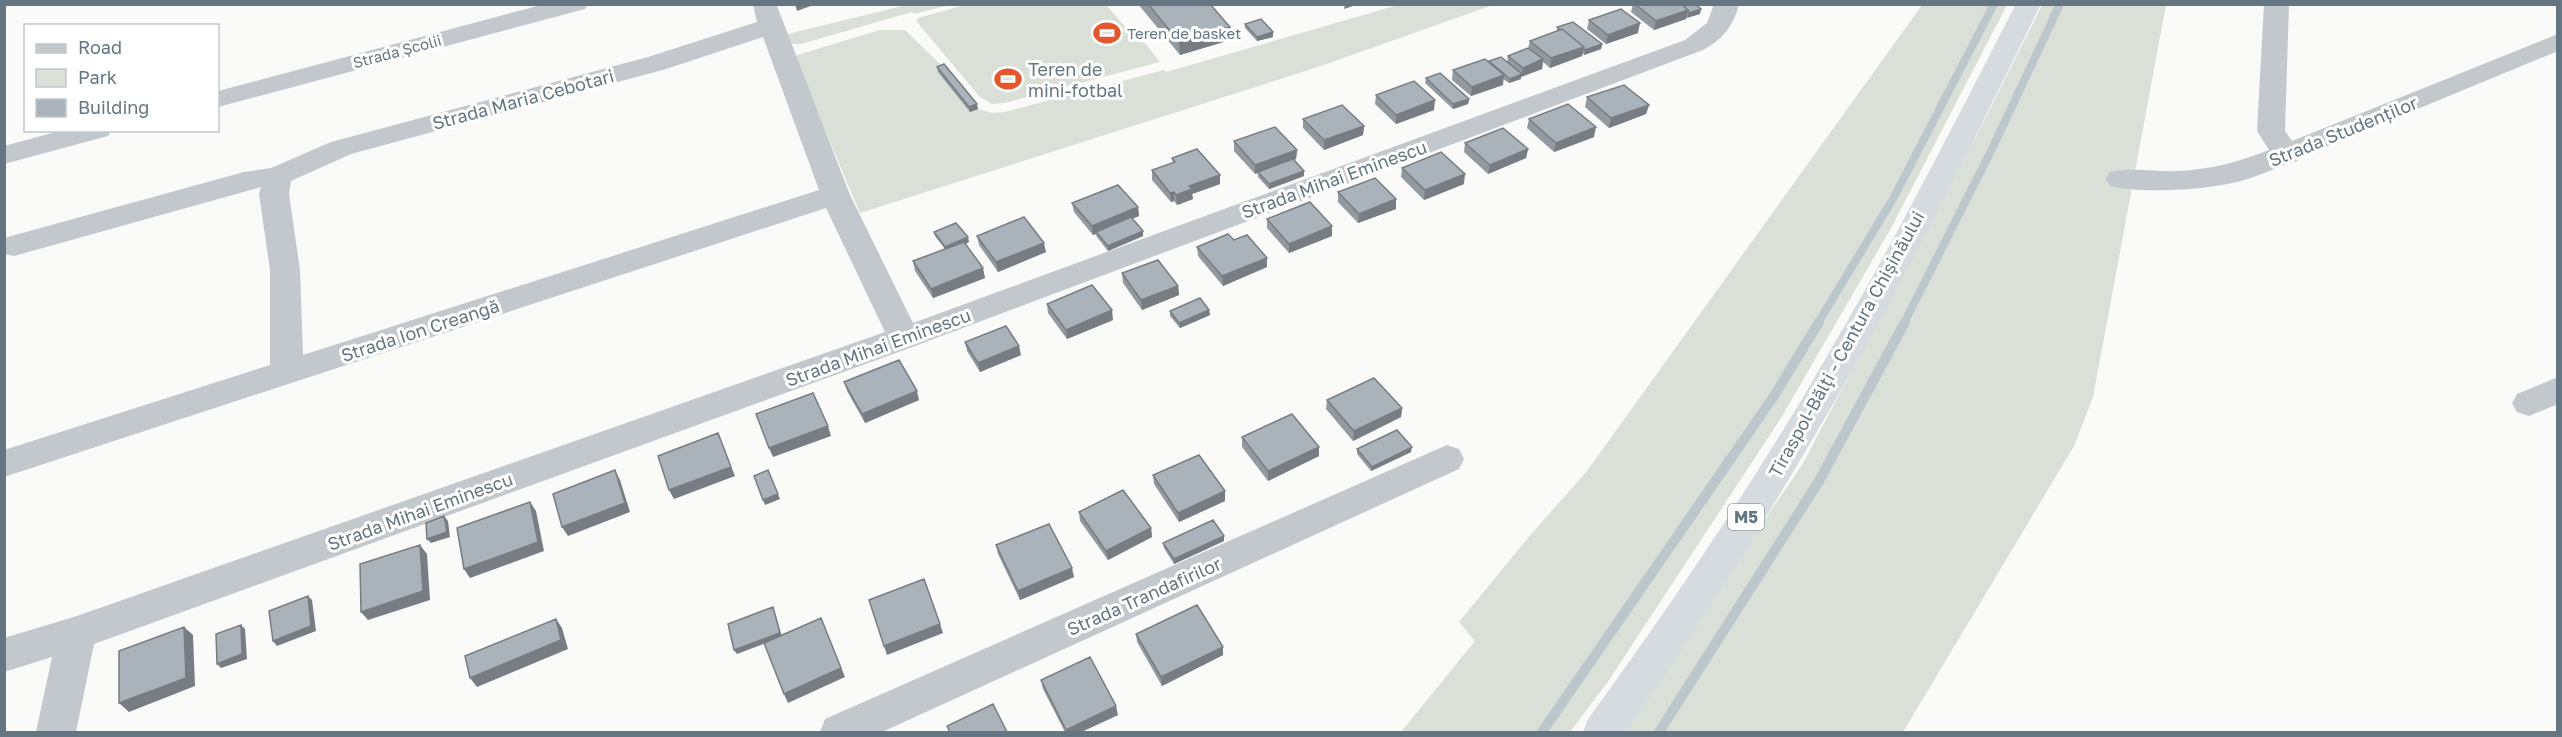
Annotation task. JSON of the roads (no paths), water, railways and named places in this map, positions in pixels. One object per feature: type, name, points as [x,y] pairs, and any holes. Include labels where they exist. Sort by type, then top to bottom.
[{"type":"highway","name":"Tiraspol-Bălţi - Centura Chișinăului","points":[[1603,732],[1714,569],[1793,442],[1878,294],[2029,4]]},
{"type":"street","name":"Strada Școlii","points":[[219,99],[576,4]]},
{"type":"street","points":[[2277,4],[2271,131],[2287,155]]},
{"type":"street","name":"Strada Mihai Eminescu","points":[[4,655],[77,633],[904,338],[1694,45],[1719,28],[1720,9]]},
{"type":"street","points":[[767,15],[835,195],[904,338]]},
{"type":"street","name":"Strada Maria Cebotari","points":[[14,246],[254,179],[277,176],[340,148],[657,63],[767,15]]},
{"type":"street","name":"Strada Studenților","points":[[2120,179],[2180,180],[2238,173],[2287,155],[2558,42]]},
{"type":"street","points":[[4,155],[90,132]]},
{"type":"street","points":[[277,176],[274,194],[285,270],[287,372]]},
{"type":"street","name":"Strada Ion Creangă","points":[[4,464],[835,195]]},
{"type":"street","name":"Strada Trandafirilor","points":[[840,732],[1447,459]]},
{"type":"street","points":[[56,732],[77,633]]},
{"type":"waterway","points":[[1818,323],[1894,197],[1994,4]]},
{"type":"waterway","points":[[1904,323],[1992,149],[2060,4]]},
{"type":"waterway","points":[[1542,732],[1774,396],[1819,322]]},
{"type":"waterway","points":[[1659,732],[1819,481],[1905,322]]},
{"type":"place","name":"Teren de basket","points":[[1107,33]]},
{"type":"place","name":"Teren de mini-fotbal","points":[[1008,79]]}]
